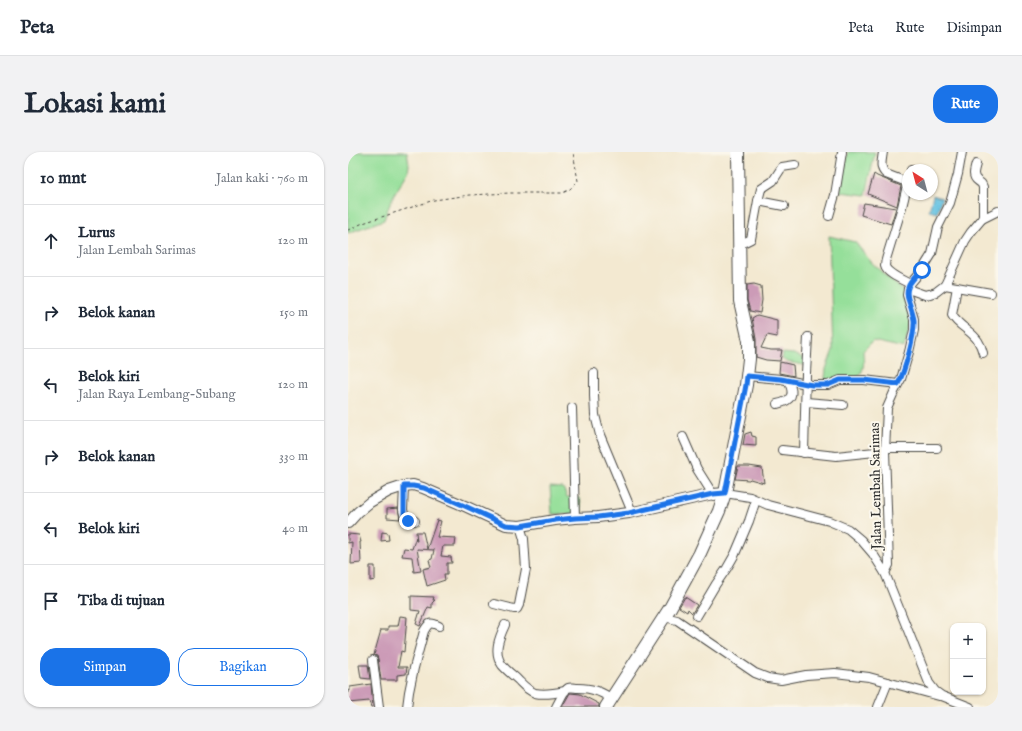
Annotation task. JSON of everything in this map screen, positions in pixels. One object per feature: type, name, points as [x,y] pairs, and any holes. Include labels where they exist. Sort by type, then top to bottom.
[{"type":"main road","points":[[609,702],[667,613],[700,553],[719,511],[717,495],[746,385],[749,360],[749,341],[740,301],[738,152]]},
{"type":"street","points":[[829,216],[835,195],[842,152]]},
{"type":"street","points":[[883,152],[881,166],[883,172],[902,180]]},
{"type":"street","points":[[909,286],[922,270],[932,254],[938,227],[950,203],[962,152]]},
{"type":"street","points":[[976,164],[973,174],[974,178],[983,186],[982,219]]},
{"type":"street","points":[[739,242],[744,242],[751,238],[761,189],[773,181],[782,167],[795,165]]},
{"type":"street","points":[[904,200],[885,265],[888,271],[893,275],[925,295],[936,292],[945,285],[964,241],[982,219],[998,210]]},
{"type":"street","points":[[758,201],[784,206]]},
{"type":"street","points":[[945,285],[991,293]]},
{"type":"street","name":"Jalan Lembah Sarimas","points":[[885,573],[889,565],[886,450],[888,408],[901,379],[914,330],[914,319],[907,295],[909,286]]},
{"type":"street","points":[[957,287],[952,315],[958,323],[979,341],[983,353]]},
{"type":"street","points":[[804,453],[808,337]]},
{"type":"street","points":[[594,373],[595,415],[600,435],[632,512]]},
{"type":"street","points":[[747,376],[788,380],[812,385],[828,385],[840,380],[864,380],[898,384]]},
{"type":"street","points":[[777,404],[789,399],[792,395],[792,388],[788,380]]},
{"type":"street","points":[[806,402],[843,405]]},
{"type":"street","points":[[572,408],[575,518]]},
{"type":"street","points":[[683,437],[698,469],[717,495]]},
{"type":"street","points":[[782,450],[836,456],[886,450],[937,448]]},
{"type":"street","points":[[404,486],[403,510],[405,518],[408,521],[415,521]]},
{"type":"street","points":[[348,523],[370,502],[404,486],[424,488],[506,525],[520,526],[632,512],[717,495],[750,497],[758,502],[829,521],[848,529],[861,540],[873,554],[885,573],[929,683],[935,691],[952,704],[970,707]]},
{"type":"street","points":[[697,616],[727,568],[758,502]]},
{"type":"street","points":[[494,604],[514,609],[517,609],[519,605],[526,569],[524,539],[520,526]]},
{"type":"street","points":[[667,613],[756,673],[768,678],[781,680],[806,675],[835,673],[869,677],[942,696]]},
{"type":"street","points":[[408,707],[408,692],[424,631],[430,623],[439,626]]},
{"type":"street","points":[[505,625],[500,634],[497,647],[498,656],[502,665],[524,687],[533,692],[540,694],[565,691]]},
{"type":"street","points":[[372,660],[379,707]]},
{"type":"street","points":[[878,707],[888,682]]},
{"type":"street","points":[[556,707],[565,691],[572,687],[588,688],[600,692],[609,702]]},
{"type":"path","points":[[348,230],[363,223],[434,200],[470,195],[563,193],[570,189],[578,181],[573,152]]},
{"type":"green space","points":[[348,152],[407,152],[409,165],[408,172],[394,195],[384,220],[348,233]]},
{"type":"green space","points":[[848,152],[875,152],[866,195],[840,192]]},
{"type":"green space","points":[[829,236],[855,242],[872,263],[905,292],[911,323],[904,348],[873,341],[863,351],[863,368],[854,382],[826,381],[825,378],[826,369],[833,350]]},
{"type":"green space","points":[[783,353],[794,354],[806,359],[804,365],[787,362],[782,359]]},
{"type":"green space","points":[[550,487],[563,488],[567,497],[580,498],[582,514],[552,514]]},
{"type":"water","points":[[938,197],[942,198],[937,213],[929,211],[932,200],[938,200]]},
{"type":"building","points":[[874,174],[901,186],[897,206],[868,194]]},
{"type":"building","points":[[864,203],[896,208],[891,224],[861,215]]},
{"type":"building","points":[[754,284],[761,286],[762,300],[760,313],[750,311],[747,300],[747,285]]},
{"type":"building","points":[[757,315],[777,320],[777,337],[767,335],[761,348],[782,350],[780,361],[766,360],[756,357],[756,339],[752,318]]},
{"type":"building","points":[[780,362],[793,365],[794,376],[779,373]]},
{"type":"building","points":[[751,432],[752,436],[756,437],[756,446],[743,445],[745,434]]},
{"type":"building","points":[[738,466],[762,468],[764,483],[750,479],[735,479]]},
{"type":"building","points":[[398,508],[400,519],[387,518],[387,509]]},
{"type":"building","points":[[437,520],[441,521],[437,537],[456,538],[455,546],[443,546],[441,556],[451,557],[452,563],[447,563],[447,574],[444,574],[445,580],[427,586],[423,569],[431,567],[429,560],[432,559],[434,550],[417,549],[421,571],[414,572],[412,557],[402,556],[404,548],[412,549],[416,537],[417,541],[416,532],[423,532],[427,549]]},
{"type":"building","points":[[382,532],[388,533],[389,540],[381,541]]},
{"type":"building","points":[[348,534],[359,535],[361,542],[361,563],[351,564],[352,542],[348,543]]},
{"type":"building","points":[[370,566],[375,566],[375,580],[370,581]]},
{"type":"building","points":[[411,596],[434,597],[433,600],[435,600],[432,603],[432,608],[428,607],[420,626],[416,624],[420,611],[411,610]]},
{"type":"building","points":[[685,597],[697,605],[692,613],[688,609],[687,612],[679,607]]},
{"type":"building","points":[[400,616],[407,617],[404,652],[401,651],[398,667],[407,667],[406,674],[397,675],[397,680],[381,680],[378,659],[377,656],[374,655],[381,630],[388,630],[388,626],[398,626]]},
{"type":"building","points":[[359,665],[368,665],[370,679],[361,678]]},
{"type":"building","points":[[371,684],[373,707],[371,707],[369,701],[348,703],[348,690],[350,691],[350,687]]},
{"type":"building","points":[[570,693],[580,694],[599,704],[599,707],[562,707]]},
{"type":"route","points":[[408,521],[405,518],[403,510],[404,486],[424,488],[506,525],[520,526],[555,520],[629,513],[713,494],[725,493],[747,376],[781,379],[812,385],[828,385],[840,380],[864,380],[898,384],[901,379],[909,352],[914,330],[914,319],[907,295],[908,289],[910,284],[922,270]]}]
